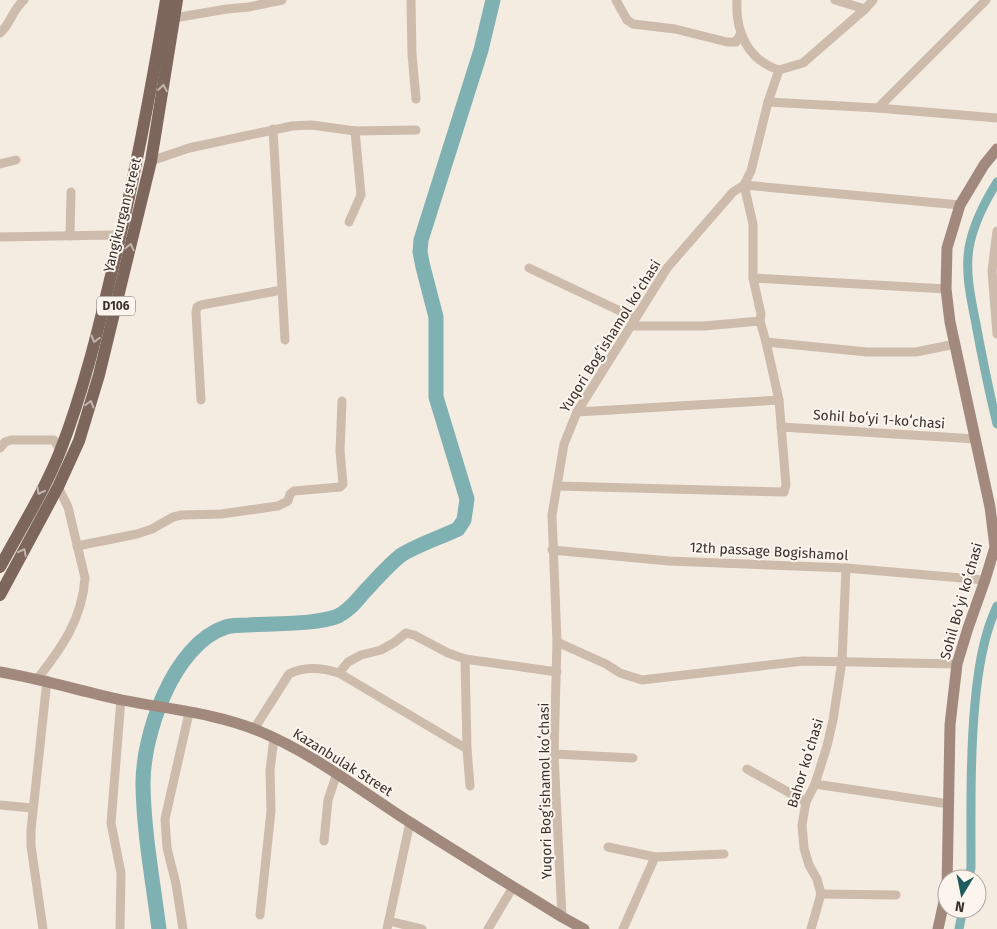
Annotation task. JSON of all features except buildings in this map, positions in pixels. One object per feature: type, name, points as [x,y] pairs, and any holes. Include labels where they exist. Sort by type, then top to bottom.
[{"type":"main road","name":"Yangikurgan street","points":[[0,567],[60,450],[86,373],[137,163],[166,0]]},
{"type":"main road","name":"Yangikurgan street","points":[[0,594],[58,488],[80,441],[99,375],[151,161],[177,0]]},
{"type":"main road","name":"Sohil Boʻyi koʻchasi","points":[[938,929],[946,888],[950,725],[957,664],[995,547],[994,506],[976,440],[955,344],[946,289],[948,248],[960,205],[984,165],[997,149]]},
{"type":"main road","name":"Kazanbulak Street","points":[[0,672],[42,679],[254,729],[338,772],[410,822],[578,928]]},
{"type":"street","points":[[0,33],[6,28],[15,8],[24,0]]},
{"type":"street","points":[[174,18],[282,0]]},
{"type":"street","points":[[411,0],[412,54],[416,98]]},
{"type":"street","points":[[616,0],[627,20],[633,24],[675,30],[727,42],[736,42],[740,35]]},
{"type":"street","points":[[737,0],[736,15],[740,35],[759,61],[779,70],[804,62],[873,0]]},
{"type":"street","points":[[834,0],[865,9]]},
{"type":"street","points":[[878,108],[986,0]]},
{"type":"street","name":"Yuqori Bogʻishamol koʻchasi","points":[[562,917],[554,754],[557,642],[552,515],[564,444],[577,412],[667,268],[733,192],[744,185],[751,171],[768,102],[779,70]]},
{"type":"street","points":[[768,102],[878,108],[997,118]]},
{"type":"street","points":[[151,161],[189,148],[273,129],[312,125],[355,131],[416,130]]},
{"type":"street","points":[[273,129],[285,340]]},
{"type":"street","points":[[349,222],[361,196],[355,131]]},
{"type":"street","points":[[0,164],[16,160]]},
{"type":"street","points":[[557,486],[784,492],[786,485],[779,400],[760,321],[761,314],[753,278],[753,224],[744,185],[960,205]]},
{"type":"street","points":[[70,236],[71,192]]},
{"type":"street","points":[[997,231],[992,271],[997,334]]},
{"type":"street","points":[[0,238],[113,236],[120,239]]},
{"type":"street","points":[[529,268],[633,322],[704,326],[760,321]]},
{"type":"street","points":[[753,278],[946,289]]},
{"type":"street","points":[[201,400],[197,307],[282,290]]},
{"type":"street","points":[[766,342],[867,352],[916,352],[955,344]]},
{"type":"street","points":[[577,412],[779,400]]},
{"type":"street","points":[[77,546],[138,534],[152,529],[173,517],[222,514],[278,506],[288,501],[290,494],[294,491],[340,487],[344,482],[340,451],[342,401]]},
{"type":"street","name":"Sohil boʻyi 1-koʻchasi","points":[[781,427],[976,440]]},
{"type":"street","points":[[0,448],[5,442],[11,440],[54,440],[60,450]]},
{"type":"street","points":[[43,929],[31,846],[42,679],[76,621],[85,578],[68,507],[58,488]]},
{"type":"street","name":"12th passage Bogishamol","points":[[552,550],[669,561],[846,568],[985,580]]},
{"type":"street","name":"Bahor koʻchasi","points":[[821,894],[804,848],[802,825],[806,802],[815,784],[833,720],[842,661],[846,568]]},
{"type":"street","points":[[339,673],[348,662],[361,655],[382,650],[406,633],[465,659],[557,672]]},
{"type":"street","points":[[557,642],[606,664],[620,673],[642,680],[803,661],[957,664]]},
{"type":"street","points":[[465,659],[467,749],[470,786]]},
{"type":"street","points":[[254,729],[289,674],[306,668],[328,670],[339,673],[467,749]]},
{"type":"street","points":[[120,929],[121,873],[111,823],[121,699]]},
{"type":"street","points":[[182,929],[176,884],[167,848],[165,819],[189,713]]},
{"type":"street","points":[[260,915],[271,811],[270,770],[274,738]]},
{"type":"street","points":[[554,754],[632,758]]},
{"type":"street","points":[[746,769],[806,802]]},
{"type":"street","points":[[324,841],[328,800],[338,772]]},
{"type":"street","points":[[815,784],[948,804]]},
{"type":"street","points":[[0,805],[32,808]]},
{"type":"street","points":[[410,822],[388,925],[422,929]]},
{"type":"street","points":[[608,846],[655,857],[724,854]]},
{"type":"street","points":[[623,929],[655,857]]},
{"type":"street","points":[[488,929],[514,887]]},
{"type":"street","points":[[822,929],[812,927],[821,894],[896,895]]},
{"type":"waterway","points":[[159,929],[145,822],[144,766],[155,718],[164,694],[176,672],[191,652],[207,637],[228,626],[318,621],[338,616],[351,607],[400,556],[420,545],[458,529],[464,520],[467,499],[436,397],[436,317],[420,252],[421,240],[481,50],[493,0]]},
{"type":"waterway","points":[[997,182],[976,222],[968,257],[972,305],[997,424]]},
{"type":"waterway","points":[[971,869],[973,724],[976,691],[985,641],[997,606]]},
{"type":"waterway","points":[[959,929],[961,919]]}]
